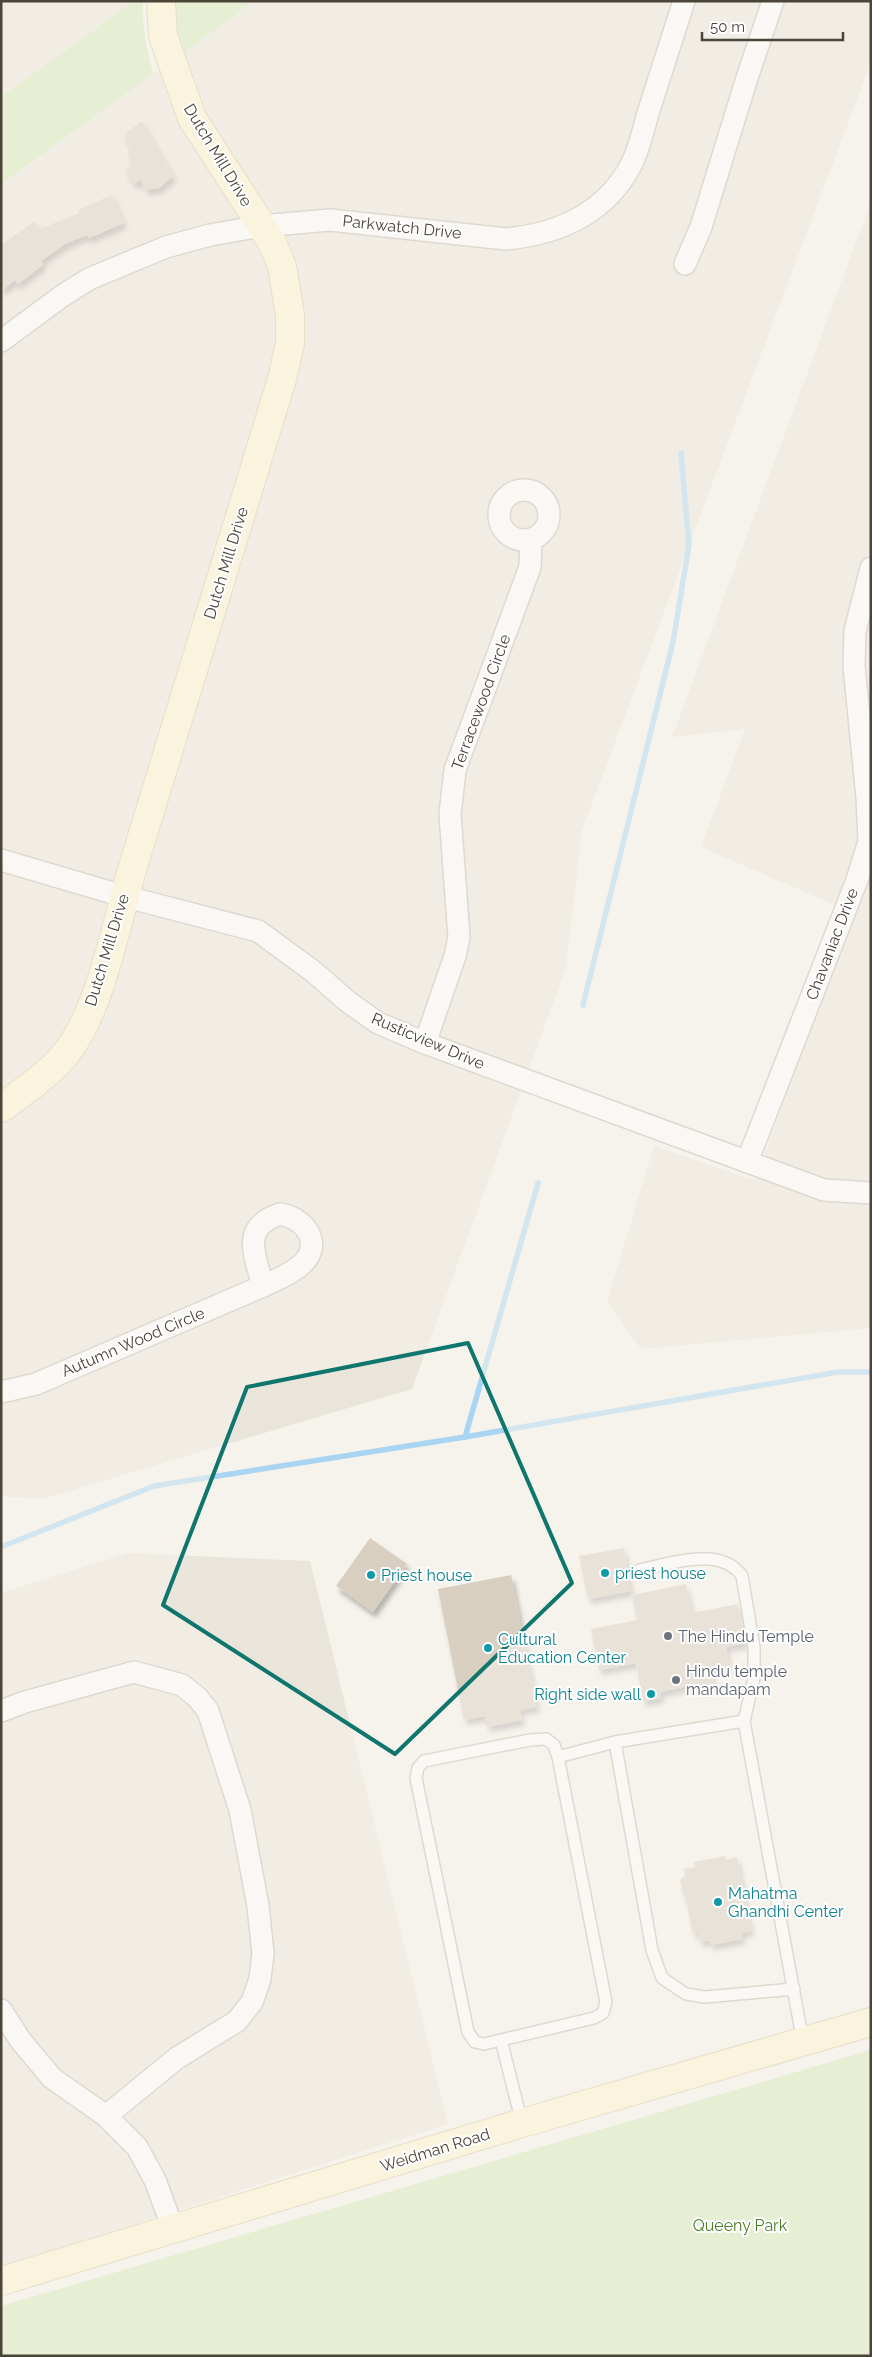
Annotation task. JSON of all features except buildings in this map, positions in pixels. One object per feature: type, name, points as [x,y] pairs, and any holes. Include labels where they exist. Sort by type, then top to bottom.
[{"type":"street","name":"Dutch Mill Drive","points":[[1,1108],[48,1072],[68,1051],[80,1031],[97,994],[124,896],[282,379],[290,344],[290,315],[282,266],[272,242],[192,118],[163,36],[161,1]]},
{"type":"street","name":"Parkwatch Drive","points":[[1,341],[62,296],[89,279],[166,247],[210,235],[261,226],[330,220],[506,239],[531,237],[563,227],[586,216],[604,201],[632,164],[684,1]]},
{"type":"street","points":[[685,264],[701,227],[773,1]]},
{"type":"street","name":"Terracewood Circle","points":[[424,1043],[455,956],[459,937],[450,814],[455,770],[530,567],[531,540]]},
{"type":"street","name":"Chavaniac Drive","points":[[748,1162],[864,883],[868,841],[867,797],[854,666],[856,631],[871,568]]},
{"type":"street","name":"Rusticview Drive","points":[[1,860],[124,896],[258,931],[314,972],[347,1001],[378,1023],[424,1043],[824,1190],[871,1192]]},
{"type":"street","name":"Autumn Wood Circle","points":[[1,1392],[36,1384],[262,1286]]},
{"type":"street","points":[[1,1711],[25,1702],[134,1672],[182,1685],[198,1698],[208,1711],[240,1810],[258,1906],[263,1953],[260,1979],[252,2002],[237,2021],[177,2058],[106,2116]]},
{"type":"street","points":[[1,2010],[21,2041],[52,2078],[106,2116],[136,2146],[155,2180],[173,2229]]},
{"type":"street","name":"Weidman Road","points":[[1,2281],[522,2123],[871,2022]]},
{"type":"lane","points":[[639,1570],[698,1559],[726,1563],[736,1568],[742,1576],[754,1647],[754,1678],[744,1722],[803,2042]]},
{"type":"lane","points":[[558,1757],[615,1742],[744,1722]]},
{"type":"lane","points":[[546,1739],[554,1745],[558,1757],[606,2002],[603,2013],[594,2018],[501,2040],[484,2044],[475,2042],[468,2032],[416,1778],[418,1768],[424,1761],[530,1740],[546,1739]]},
{"type":"lane","points":[[615,1742],[652,1950],[662,1978],[686,1994],[705,1997],[794,1989]]},
{"type":"lane","points":[[501,2040],[522,2123]]},
{"type":"highlighted area","points":[[468,1343],[572,1583],[395,1754],[163,1605],[247,1387]]},
{"type":"shaded area","points":[[1,1],[134,1],[1,97]]},
{"type":"shaded area","points":[[254,1],[871,1],[871,62],[582,830],[566,968],[412,1389],[42,1499],[1,1496],[1,184]]},
{"type":"shaded area","points":[[871,202],[871,1328],[641,1349],[607,1302],[654,1146],[756,1181],[849,911],[701,847],[745,729],[672,737]]},
{"type":"shaded area","points":[[128,1553],[310,1561],[448,2124],[1,2267],[1,1593]]},
{"type":"green space","points":[[134,1],[143,1],[145,38],[153,74],[1,184],[1,97]]},
{"type":"green space","points":[[172,1],[254,1],[180,55],[172,23]]},
{"type":"green space","name":"Queeny Park","points":[[871,2050],[871,2356],[1,2356],[1,2306]]},
{"type":"waterway","points":[[583,1005],[673,642],[689,545],[681,453]]},
{"type":"waterway","points":[[465,1437],[538,1183]]},
{"type":"waterway","points":[[1,1547],[154,1486],[465,1437],[838,1372],[871,1372]]},
{"type":"place","name":"priest house","points":[[605,1573]]},
{"type":"place","name":"Priest house","points":[[371,1575]]},
{"type":"place","name":"The Hindu Temple","points":[[668,1636]]},
{"type":"place","name":"Cultural Education Center","points":[[488,1648]]},
{"type":"place","name":"Hindu temple mandapam","points":[[676,1680]]},
{"type":"place","name":"Right side wall","points":[[651,1694]]},
{"type":"place","name":"Mahatma Ghandhi Center","points":[[718,1902]]}]
